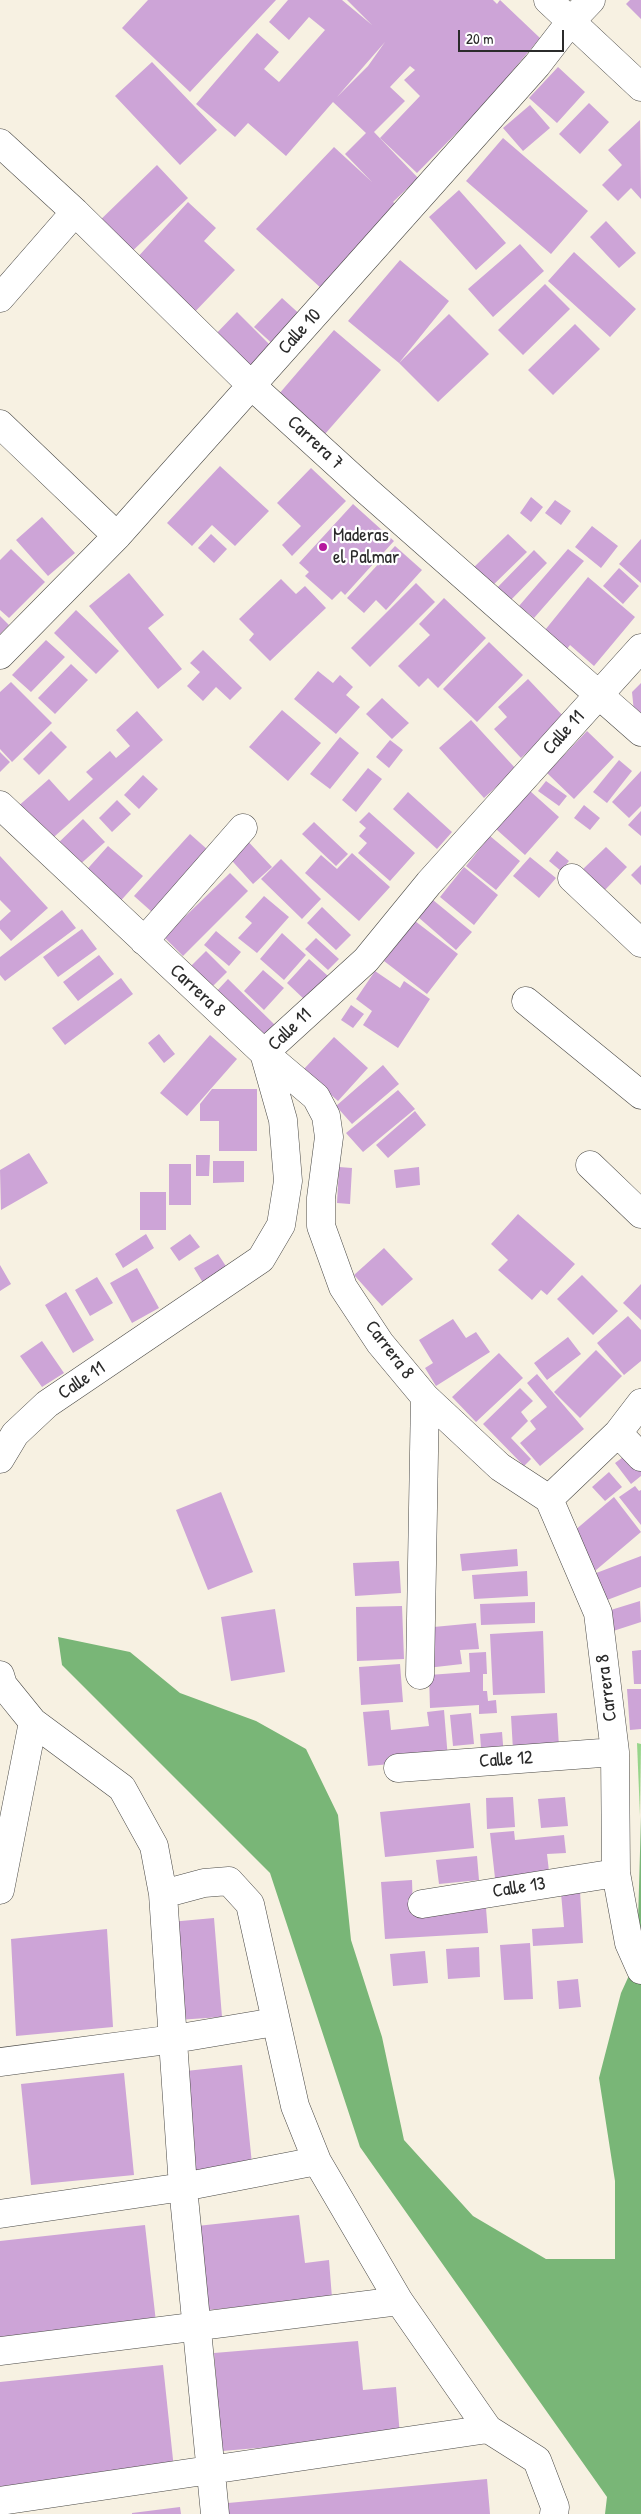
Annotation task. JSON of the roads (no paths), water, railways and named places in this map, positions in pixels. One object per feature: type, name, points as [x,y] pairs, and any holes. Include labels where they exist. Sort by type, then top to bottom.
[{"type":"street","points":[[548,0],[641,87]]},
{"type":"street","name":"Calle 10","points":[[0,655],[117,536],[537,65],[571,21],[591,0]]},
{"type":"street","name":"Carrera 7","points":[[0,143],[75,212],[252,386],[366,490],[641,732]]},
{"type":"street","points":[[0,298],[75,212]]},
{"type":"street","points":[[0,424],[117,536]]},
{"type":"street","name":"Calle 11","points":[[0,1459],[15,1434],[47,1404],[261,1259],[281,1225],[288,1181],[283,1120],[264,1053],[366,960],[429,883],[641,648]]},
{"type":"street","name":"Carrera 8","points":[[0,805],[264,1053],[316,1097],[326,1116],[329,1137],[321,1198],[321,1226],[330,1254],[344,1286],[380,1343],[425,1397],[500,1467],[549,1499],[598,1613],[615,1752],[616,1873],[629,1944],[641,1970]]},
{"type":"street","points":[[144,941],[243,828]]},
{"type":"street","points":[[572,878],[641,943]]},
{"type":"street","points":[[526,1001],[641,1095]]},
{"type":"street","points":[[590,1165],[641,1214]]},
{"type":"street","points":[[420,1675],[425,1397]]},
{"type":"street","points":[[549,1499],[618,1433],[641,1403]]},
{"type":"street","points":[[618,1433],[641,1456]]},
{"type":"street","points":[[0,1676],[3,1685],[34,1722],[122,1788],[154,1846],[163,1894],[183,2187],[215,2514]]},
{"type":"street","points":[[0,1890],[34,1722]]},
{"type":"street","name":"Calle 12","points":[[398,1768],[615,1752]]},
{"type":"street","name":"Calle 13","points":[[422,1904],[616,1873]]},
{"type":"street","points":[[163,1894],[204,1883],[229,1881],[250,1904],[295,2106],[317,2161],[399,2301],[488,2430],[537,2460],[555,2507],[554,2514]]},
{"type":"street","points":[[0,2062],[174,2039],[275,2022]]},
{"type":"street","points":[[0,2214],[183,2187],[317,2161]]},
{"type":"street","points":[[0,2351],[399,2301]]},
{"type":"street","points":[[0,2501],[488,2430]]},
{"type":"place","name":"Maderas el Palmar","points":[[323,547]]}]
